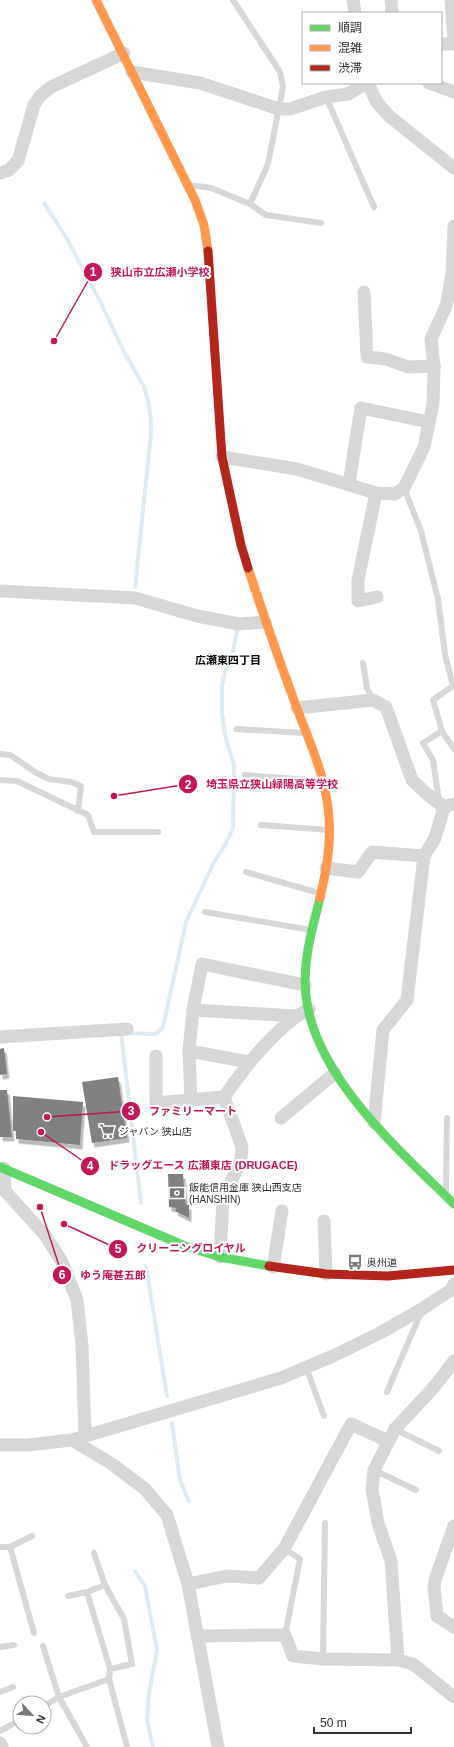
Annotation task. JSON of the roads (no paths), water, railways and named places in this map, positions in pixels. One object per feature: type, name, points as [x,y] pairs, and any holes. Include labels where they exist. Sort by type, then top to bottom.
[{"type":"street","points":[[96,0],[124,53],[132,72],[189,185],[204,226],[208,248],[208,273],[222,457],[241,546],[266,622],[324,781],[329,806],[329,856],[306,960],[305,985],[309,1010],[320,1043],[335,1073],[351,1097],[374,1123],[454,1204]]},
{"type":"street","points":[[353,0],[355,12]]},
{"type":"street","points":[[391,0],[392,12]]},
{"type":"street","points":[[451,0],[454,41]]},
{"type":"street","points":[[442,44],[454,44]]},
{"type":"street","points":[[0,173],[9,170],[18,161],[34,105],[40,96],[51,87],[124,53]]},
{"type":"street","points":[[132,72],[200,83],[279,109],[290,109],[326,97],[348,94],[366,84]]},
{"type":"street","points":[[368,84],[376,101],[389,116],[454,168]]},
{"type":"street","points":[[432,84],[454,92]]},
{"type":"street","points":[[222,457],[297,469],[349,483],[376,493],[395,494],[404,488],[424,447],[430,422],[433,404],[434,366],[431,339],[446,306],[452,275],[454,226]]},
{"type":"street","points":[[364,292],[367,357],[386,359],[408,367],[434,366]]},
{"type":"street","points":[[349,483],[361,408],[430,422]]},
{"type":"street","points":[[376,493],[358,580],[358,601],[377,597]]},
{"type":"street","points":[[0,591],[135,598],[204,617],[239,624],[266,622]]},
{"type":"street","points":[[297,708],[373,700],[386,706],[412,780],[427,794],[446,805],[435,838],[424,856],[407,1000],[383,1030],[374,1123]]},
{"type":"street","points":[[326,868],[358,872],[372,852],[424,856]]},
{"type":"street","points":[[191,1101],[189,1051],[193,1010],[202,964],[305,985]]},
{"type":"street","points":[[193,1010],[296,1016]]},
{"type":"street","points":[[156,1056],[156,1103],[224,1097],[249,1062],[296,1016],[309,1010]]},
{"type":"street","points":[[0,1037],[127,1029]]},
{"type":"street","points":[[189,1051],[249,1062]]},
{"type":"street","points":[[281,1118],[335,1073]]},
{"type":"street","points":[[220,1257],[223,1199],[241,1160],[242,1147],[224,1097]]},
{"type":"street","points":[[2,1167],[185,1246],[220,1257],[273,1267],[326,1274],[388,1276],[454,1270]]},
{"type":"street","points":[[2,1167],[5,1191],[46,1235],[62,1262],[77,1300],[82,1345],[85,1435]]},
{"type":"street","points":[[273,1267],[282,1211]]},
{"type":"street","points":[[324,1221],[326,1274]]},
{"type":"street","points":[[0,1445],[28,1445],[72,1440],[281,1378],[333,1356],[380,1333],[422,1309],[451,1290],[454,1284]]},
{"type":"street","points":[[398,1660],[391,1561],[378,1523],[372,1489],[374,1470],[395,1429],[434,1387],[454,1361]]},
{"type":"street","points":[[188,1584],[227,1576],[259,1578],[284,1548],[351,1424],[388,1441]]},
{"type":"street","points":[[72,1440],[112,1464],[145,1489],[167,1515],[188,1584],[218,1747]]},
{"type":"street","points":[[454,1526],[434,1586],[437,1616],[454,1627]]},
{"type":"street","points":[[197,1636],[285,1635],[293,1656],[323,1659],[398,1660],[413,1664],[454,1697]]},
{"type":"street","points":[[0,1743],[2,1747]]},
{"type":"lane","points":[[233,0],[280,72],[282,87],[268,164],[250,204]]},
{"type":"lane","points":[[326,97],[374,207]]},
{"type":"lane","points":[[189,185],[211,188],[250,204],[266,215],[321,224]]},
{"type":"lane","points":[[404,488],[421,531],[438,599],[445,654],[453,686],[433,700],[442,731],[454,749]]},
{"type":"lane","points":[[363,663],[367,688],[373,700]]},
{"type":"lane","points":[[237,729],[307,733]]},
{"type":"lane","points":[[442,731],[423,743],[433,760],[446,805]]},
{"type":"lane","points":[[0,754],[10,755],[35,772],[49,779],[72,782],[81,786],[78,811]]},
{"type":"lane","points":[[245,775],[324,781]]},
{"type":"lane","points":[[0,780],[17,781],[88,815],[94,832],[158,832]]},
{"type":"lane","points":[[261,825],[330,830]]},
{"type":"lane","points":[[246,872],[320,894]]},
{"type":"lane","points":[[205,912],[312,931]]},
{"type":"lane","points":[[446,1196],[447,1118]]},
{"type":"lane","points":[[388,1392],[422,1309]]},
{"type":"lane","points":[[306,1368],[324,1416]]},
{"type":"lane","points":[[395,1429],[440,1451]]},
{"type":"lane","points":[[374,1470],[416,1490]]},
{"type":"lane","points":[[323,1659],[325,1522]]},
{"type":"lane","points":[[0,1547],[10,1547],[32,1536]]},
{"type":"lane","points":[[10,1547],[34,1633]]},
{"type":"lane","points":[[284,1548],[300,1559],[285,1635]]},
{"type":"lane","points":[[94,1553],[105,1585],[124,1619],[132,1664],[110,1669]]},
{"type":"lane","points":[[68,1596],[88,1592],[105,1585]]},
{"type":"lane","points":[[88,1592],[110,1669],[109,1679],[127,1747]]},
{"type":"lane","points":[[0,1647],[14,1645]]},
{"type":"lane","points":[[43,1646],[59,1697],[87,1747]]},
{"type":"lane","points":[[52,1701],[59,1697],[109,1679]]},
{"type":"lane","points":[[0,1692],[12,1687]]},
{"type":"lane","points":[[0,1731],[12,1724]]},
{"type":"waterway","points":[[44,203],[66,237],[100,301],[124,352],[144,387],[148,399],[151,434],[135,587]]},
{"type":"waterway","points":[[141,1203],[121,1033],[156,1034],[163,1027],[186,922],[214,862],[225,845],[233,828],[234,765],[225,735],[222,712],[222,686],[224,674],[232,656],[237,631]]},
{"type":"waterway","points":[[146,1266],[167,1396]]},
{"type":"waterway","points":[[172,1423],[180,1481],[189,1501]]},
{"type":"waterway","points":[[135,1571],[145,1586],[157,1650],[149,1694],[147,1720],[153,1747]]},
{"type":"place","name":"狭山市立広瀬小学校","points":[[54,341]]},
{"type":"place","name":"埼玉県立狭山緑陽高等学校","points":[[114,796]]},
{"type":"place","name":"ファミリーマート","points":[[47,1117]]},
{"type":"place","name":"ジャパン 狭山店","points":[[107,1131]]},
{"type":"place","name":"ドラッグエース 広瀬東店 (DRUGACE)","points":[[41,1132]]},
{"type":"place","name":"飯能信用金庫 狭山西支店 (HANSHIN)","points":[[177,1193]]},
{"type":"place","name":"ゆう庵甚五郎","points":[[40,1207]]},
{"type":"place","name":"クリーニングロイヤル","points":[[64,1224]]},
{"type":"place","name":"奥州道","points":[[355,1262]]},
{"type":"district","name":"広瀬東四丁目","points":[[228,660]]}]
